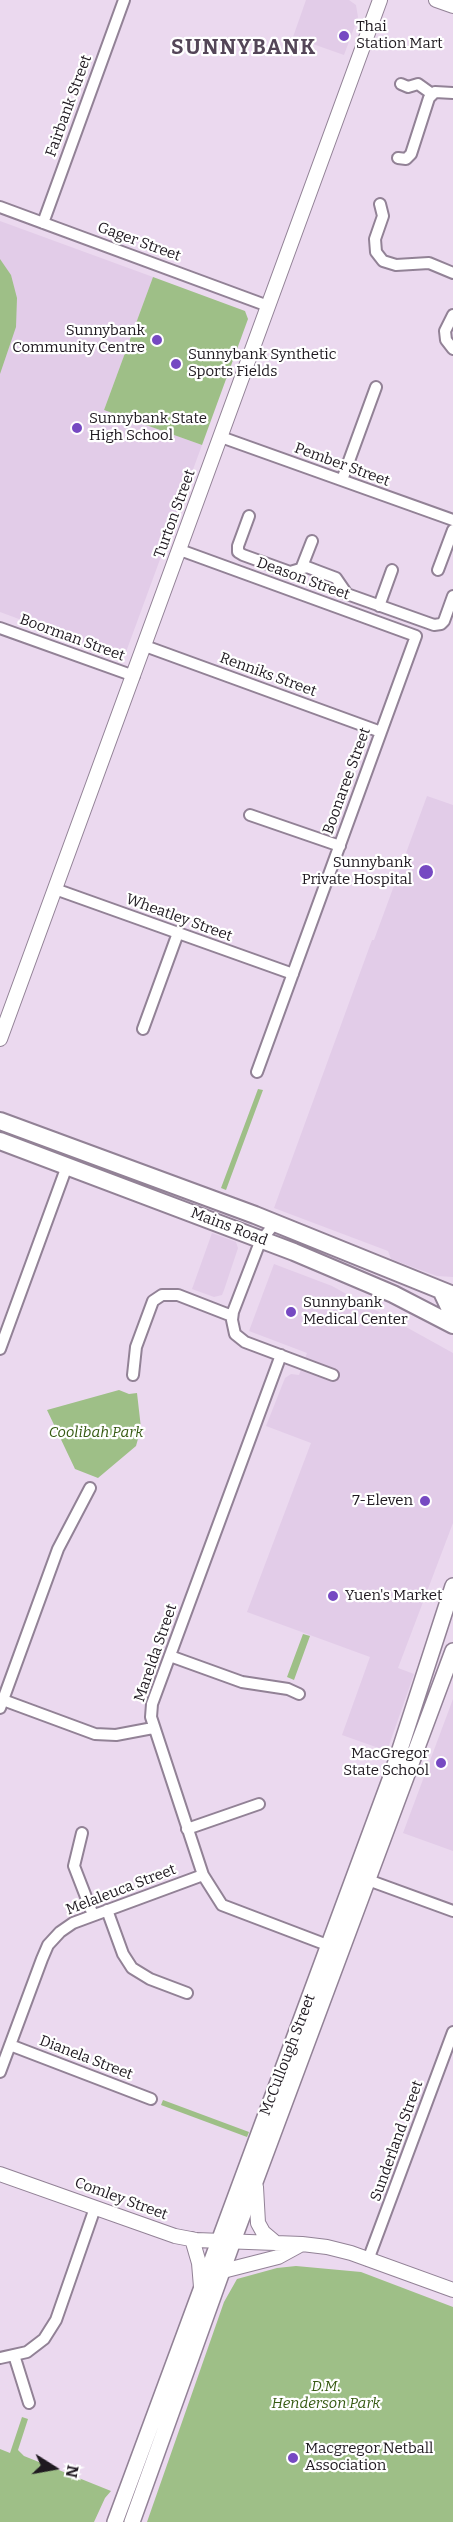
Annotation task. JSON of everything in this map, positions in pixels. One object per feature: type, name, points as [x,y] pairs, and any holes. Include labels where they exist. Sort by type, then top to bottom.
[{"type":"main road","name":"Mains Road","points":[[0,1121],[275,1223],[447,1294]]},
{"type":"main road","name":"Mains Road","points":[[0,1141],[262,1239],[393,1294],[453,1325]]},
{"type":"main road","points":[[447,1294],[449,1307],[453,1309]]},
{"type":"main road","name":"McCullough Street","points":[[115,2522],[201,2287],[256,2181],[336,1948],[453,1586]]},
{"type":"main road","name":"McCullough Street","points":[[132,2522],[223,2271],[226,2241],[336,1948],[368,1880],[453,1651]]},
{"type":"street","name":"Fairbank Street","points":[[43,223],[124,0]]},
{"type":"street","name":"Turton Street","points":[[0,1039],[380,0]]},
{"type":"street","points":[[436,0],[453,6]]},
{"type":"street","points":[[401,84],[408,87],[418,84],[432,94],[446,91],[453,93]]},
{"type":"street","points":[[398,158],[406,159],[411,154],[424,108],[432,94]]},
{"type":"street","points":[[380,204],[383,216],[375,245],[376,252],[383,261],[396,265],[429,263],[453,273]]},
{"type":"street","name":"Gager Street","points":[[0,207],[268,306]]},
{"type":"street","points":[[450,345],[445,331],[453,315]]},
{"type":"street","points":[[342,480],[376,387]]},
{"type":"street","name":"Pember Street","points":[[221,437],[453,520]]},
{"type":"street","points":[[249,516],[238,552],[290,572],[307,567],[336,578],[347,594],[434,626],[444,621],[453,596]]},
{"type":"street","points":[[438,570],[453,530]]},
{"type":"street","points":[[301,569],[312,542]]},
{"type":"street","name":"Deason Street","points":[[180,550],[416,636]]},
{"type":"street","points":[[379,606],[392,570]]},
{"type":"street","name":"Boorman Street","points":[[0,628],[134,676]]},
{"type":"street","name":"Boonaree Street","points":[[257,1072],[416,636]]},
{"type":"street","name":"Renniks Street","points":[[145,646],[381,732]]},
{"type":"street","points":[[250,815],[339,846]]},
{"type":"street","name":"Wheatley Street","points":[[55,889],[293,974]]},
{"type":"street","points":[[143,1029],[178,933]]},
{"type":"street","points":[[0,1349],[67,1166]]},
{"type":"street","points":[[275,1223],[262,1239],[232,1316],[234,1329],[238,1337],[333,1375]]},
{"type":"street","points":[[133,1375],[136,1347],[153,1301],[162,1295],[178,1295],[232,1316]]},
{"type":"street","name":"Marelda Street","points":[[280,1355],[152,1704],[153,1728],[203,1875],[222,1905],[336,1948]]},
{"type":"street","points":[[90,1488],[58,1549],[2,1704],[95,1734],[116,1735],[153,1728]]},
{"type":"street","points":[[170,1656],[242,1682],[288,1689],[299,1694]]},
{"type":"street","points":[[187,1829],[259,1804]]},
{"type":"street","points":[[82,1833],[74,1866],[93,1915]]},
{"type":"street","name":"Melaleuca Street","points":[[0,2072],[48,1946],[60,1932],[73,1923],[93,1915],[203,1875]]},
{"type":"street","points":[[368,1880],[453,1911]]},
{"type":"street","points":[[107,1910],[123,1954],[132,1968],[187,1993]]},
{"type":"street","name":"Sunderland Street","points":[[368,2260],[453,2032]]},
{"type":"street","name":"Dianela Street","points":[[10,2045],[151,2099]]},
{"type":"street","name":"Comley Street","points":[[0,2174],[175,2236],[192,2239],[302,2244],[340,2250],[453,2290]]},
{"type":"street","points":[[256,2181],[255,2204],[258,2223],[263,2232],[276,2243]]},
{"type":"street","points":[[0,2358],[27,2352],[44,2339],[56,2319],[95,2208]]},
{"type":"street","points":[[192,2239],[199,2263],[201,2287]]},
{"type":"street","points":[[223,2271],[278,2257],[302,2244]]},
{"type":"street","points":[[14,2355],[29,2403]]},
{"type":"shaded area","points":[[306,0],[349,0],[356,5],[358,17],[344,55],[293,37]]},
{"type":"shaded area","name":"Sunnybank State High School","points":[[0,221],[153,277],[104,410],[202,445],[126,652],[119,656],[0,612]]},
{"type":"shaded area","points":[[427,796],[453,805],[453,1277],[437,1276],[391,1259],[388,1251],[274,1208]]},
{"type":"shaded area","points":[[212,1233],[236,1242],[238,1248],[222,1295],[214,1297],[192,1289]]},
{"type":"shaded area","points":[[274,1264],[332,1286],[453,1353],[453,1523],[398,1668],[414,1674],[387,1751],[342,1735],[370,1657],[247,1612],[311,1443],[266,1426],[285,1378],[291,1374],[299,1375],[307,1353],[249,1331]]},
{"type":"shaded area","name":"MacGregor State School","points":[[453,1699],[453,1851],[403,1833]]},
{"type":"green space","points":[[0,259],[11,275],[17,298],[16,327],[0,374]]},
{"type":"green space","name":"Sunnybank Synthetic Sports Fields","points":[[153,277],[245,311],[248,319],[202,445],[104,410]]},
{"type":"green space","points":[[258,1089],[263,1090],[226,1190],[221,1188]]},
{"type":"green space","name":"Coolibah Park","points":[[119,1390],[129,1394],[137,1393],[141,1428],[136,1446],[98,1478],[75,1469],[47,1410]]},
{"type":"green space","points":[[303,1634],[310,1636],[294,1680],[287,1677]]},
{"type":"green space","points":[[163,2100],[249,2132],[247,2137],[161,2105]]},
{"type":"green space","name":"D.M. Henderson Park","points":[[296,2266],[361,2272],[453,2307],[453,2522],[147,2522],[224,2302],[237,2279],[277,2268]]},
{"type":"green space","points":[[22,2417],[28,2419],[18,2450],[24,2456],[111,2491],[105,2498],[94,2522],[0,2522],[0,2449],[10,2453]]},
{"type":"place","name":"Thai Station Mart","points":[[344,36]]},
{"type":"place","name":"Sunnybank Community Centre","points":[[157,340]]},
{"type":"place","name":"Sunnybank Synthetic Sports Fields","points":[[176,364]]},
{"type":"place","name":"Sunnybank State High School","points":[[77,428]]},
{"type":"place","name":"Sunnybank Private Hospital","points":[[426,872]]},
{"type":"place","name":"Sunnybank Medical Center","points":[[291,1312]]},
{"type":"place","name":"7-Eleven","points":[[425,1501]]},
{"type":"place","name":"Yuen's Market","points":[[333,1596]]},
{"type":"place","name":"MacGregor State School","points":[[441,1763]]},
{"type":"place","name":"Macgregor Netball Association","points":[[293,2458]]},
{"type":"district","name":"SUNNYBANK","points":[[244,48]]}]
